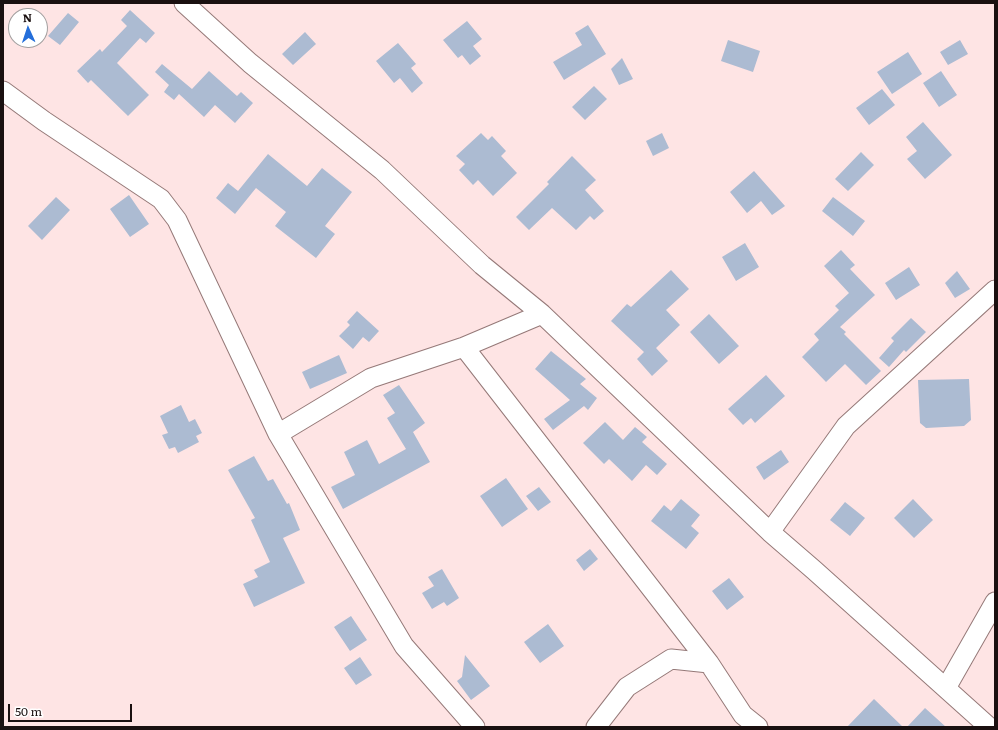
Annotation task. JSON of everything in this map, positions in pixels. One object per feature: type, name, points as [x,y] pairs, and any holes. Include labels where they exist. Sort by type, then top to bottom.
[{"type":"street","points":[[184,3],[250,62],[382,170],[482,265],[542,314],[770,532],[989,727]]},
{"type":"street","points":[[3,91],[44,121],[161,198],[177,220],[278,434],[404,646],[475,727]]},
{"type":"street","points":[[770,532],[846,426],[995,290]]},
{"type":"street","points":[[278,434],[371,378],[464,347],[542,314]]},
{"type":"street","points":[[464,347],[709,663],[743,715],[758,727]]},
{"type":"street","points":[[946,688],[995,602]]},
{"type":"street","points":[[596,727],[627,687],[672,659],[709,663]]},
{"type":"building","points":[[130,10],[155,33],[146,43],[140,38],[117,63],[149,95],[128,116],[91,80],[88,83],[77,71],[100,49],[102,52],[127,26],[121,20]]},
{"type":"building","points":[[68,13],[79,22],[60,45],[48,36]]},
{"type":"building","points":[[467,21],[482,39],[473,46],[481,56],[470,65],[462,55],[458,58],[443,40]]},
{"type":"building","points":[[588,25],[606,54],[564,80],[553,62],[582,45],[575,33]]},
{"type":"building","points":[[305,32],[316,44],[293,65],[282,54]]},
{"type":"building","points":[[728,40],[760,51],[753,72],[721,61]]},
{"type":"building","points":[[960,40],[968,54],[948,65],[940,52]]},
{"type":"building","points":[[398,43],[416,64],[411,68],[423,83],[412,93],[400,78],[394,83],[376,61]]},
{"type":"building","points":[[908,52],[922,74],[892,94],[877,72]]},
{"type":"building","points":[[622,58],[633,79],[619,85],[611,69]]},
{"type":"building","points":[[162,64],[192,89],[209,71],[237,96],[241,92],[253,103],[235,123],[215,105],[204,117],[179,94],[174,100],[164,92],[169,85],[155,72]]},
{"type":"building","points":[[941,71],[957,95],[939,107],[923,83]]},
{"type":"building","points":[[594,86],[607,99],[585,120],[572,107]]},
{"type":"building","points":[[882,89],[895,105],[869,125],[856,108]]},
{"type":"building","points":[[923,122],[952,155],[925,179],[907,159],[917,151],[906,137]]},
{"type":"building","points":[[481,133],[488,140],[492,136],[506,151],[501,156],[517,173],[493,196],[478,180],[473,185],[459,170],[465,164],[456,156]]},
{"type":"building","points":[[662,133],[669,148],[653,156],[646,141]]},
{"type":"building","points":[[861,152],[874,165],[848,191],[835,179]]},
{"type":"building","points":[[268,154],[307,186],[322,168],[352,192],[325,226],[335,234],[316,258],[275,226],[286,212],[256,188],[235,214],[216,198],[228,183],[238,191]]},
{"type":"building","points":[[572,156],[596,180],[585,190],[604,211],[594,220],[590,216],[576,230],[552,208],[529,230],[516,217],[549,184],[547,182]]},
{"type":"building","points":[[754,171],[785,206],[772,215],[761,201],[747,213],[730,192]]},
{"type":"building","points":[[129,195],[149,224],[130,237],[110,209]]},
{"type":"building","points":[[56,197],[70,210],[42,240],[28,226]]},
{"type":"building","points":[[833,197],[865,221],[853,236],[822,211]]},
{"type":"building","points":[[745,243],[759,267],[736,281],[722,257]]},
{"type":"building","points":[[841,250],[855,265],[850,269],[875,295],[840,327],[846,332],[844,334],[881,371],[866,385],[845,364],[826,382],[802,357],[819,340],[814,334],[839,310],[835,306],[849,293],[824,266]]},
{"type":"building","points":[[909,267],[920,285],[896,300],[885,283]]},
{"type":"building","points":[[671,270],[689,289],[666,310],[680,325],[656,348],[668,361],[652,376],[637,359],[644,352],[611,321],[627,304],[631,307]]},
{"type":"building","points":[[957,271],[970,289],[955,298],[945,283]]},
{"type":"building","points":[[357,311],[379,331],[369,342],[363,337],[353,349],[339,336],[350,325],[347,322]]},
{"type":"building","points":[[709,314],[739,346],[719,364],[690,332]]},
{"type":"building","points":[[911,318],[926,332],[906,352],[904,350],[889,367],[879,358],[894,341],[891,338]]},
{"type":"building","points":[[551,351],[586,379],[580,384],[597,398],[588,410],[584,406],[553,430],[544,419],[570,400],[535,369]]},
{"type":"building","points":[[339,355],[347,373],[310,389],[302,372]]},
{"type":"building","points":[[766,375],[785,396],[755,423],[751,418],[743,425],[728,409]]},
{"type":"building","points":[[969,379],[971,420],[964,426],[926,428],[920,423],[918,380]]},
{"type":"building","points":[[399,385],[425,423],[413,432],[430,462],[343,509],[331,487],[355,475],[344,452],[367,440],[379,464],[406,449],[387,418],[395,413],[383,395]]},
{"type":"building","points":[[181,405],[189,422],[195,419],[202,433],[196,436],[199,442],[178,453],[175,447],[169,449],[162,435],[168,433],[160,416]]},
{"type":"building","points":[[605,422],[623,440],[635,427],[647,437],[642,442],[667,464],[657,475],[646,465],[632,481],[609,459],[604,464],[583,443]]},
{"type":"building","points":[[781,450],[789,462],[764,480],[756,467]]},
{"type":"building","points":[[254,456],[268,481],[273,479],[287,504],[289,503],[300,530],[283,538],[305,583],[254,607],[243,584],[258,577],[254,570],[270,562],[251,520],[255,518],[228,470]]},
{"type":"building","points":[[506,478],[528,509],[502,527],[480,496]]},
{"type":"building","points":[[539,487],[551,502],[538,511],[526,496]]},
{"type":"building","points":[[681,499],[700,515],[691,526],[699,533],[686,549],[651,521],[664,505],[671,511]]},
{"type":"building","points":[[913,499],[933,520],[914,538],[894,518]]},
{"type":"building","points":[[845,502],[865,518],[850,536],[830,520]]},
{"type":"building","points":[[590,549],[598,559],[584,571],[576,560]]},
{"type":"building","points":[[442,569],[459,598],[447,606],[444,602],[432,609],[422,593],[434,586],[428,577]]},
{"type":"building","points":[[729,578],[744,597],[727,610],[712,591]]},
{"type":"building","points":[[351,616],[367,640],[350,651],[334,627]]},
{"type":"building","points":[[548,624],[564,646],[540,663],[524,642]]},
{"type":"building","points":[[465,655],[490,686],[471,700],[457,681],[462,677]]},
{"type":"building","points":[[360,657],[372,675],[356,685],[344,668]]},
{"type":"building","points":[[874,699],[903,727],[847,727]]},
{"type":"building","points":[[925,708],[946,727],[907,727]]}]
